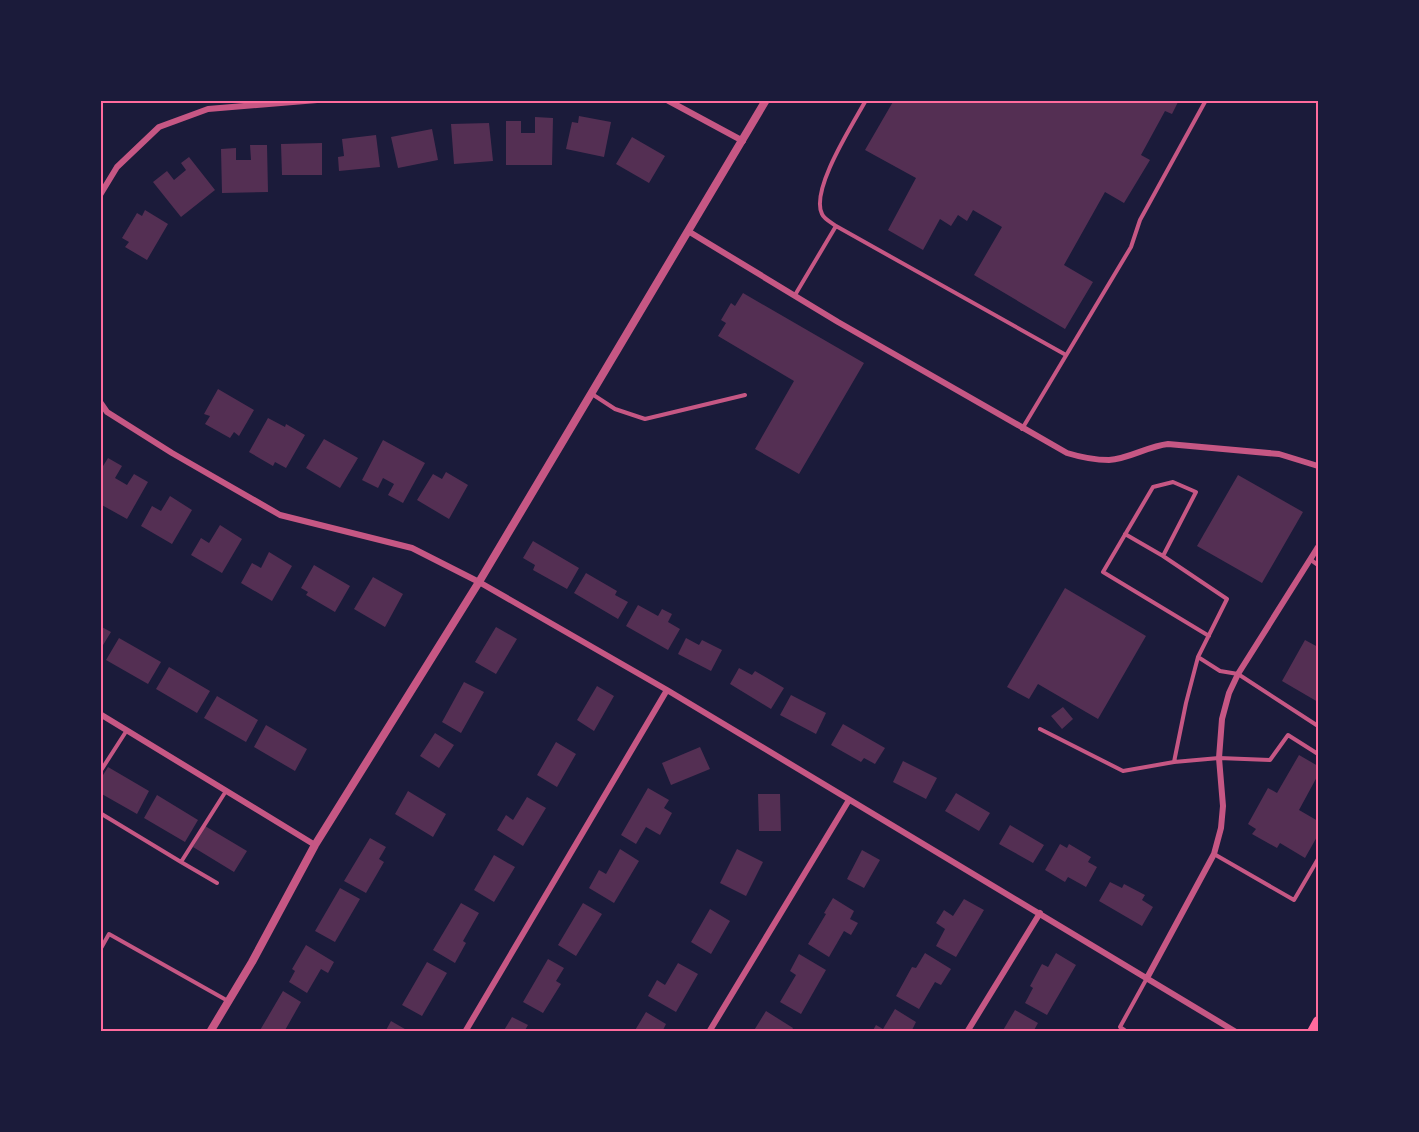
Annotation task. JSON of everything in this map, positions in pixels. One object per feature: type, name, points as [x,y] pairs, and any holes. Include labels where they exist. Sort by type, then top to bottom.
[{"type":"main road","points":[[1312,1032],[1318,1021]]},
{"type":"street","points":[[100,195],[117,167],[159,127],[208,109],[318,100]]},
{"type":"street","points":[[666,100],[743,141]]},
{"type":"street","points":[[210,1032],[252,962],[315,845],[479,582],[766,100]]},
{"type":"street","points":[[688,231],[1022,429],[1067,453],[1086,458],[1110,460],[1168,444],[1279,454],[1318,466]]},
{"type":"street","points":[[100,402],[107,412],[172,453],[280,515],[412,548],[479,582],[667,690],[1236,1032]]},
{"type":"street","points":[[1147,978],[1214,854],[1221,828],[1223,806],[1219,758],[1222,719],[1229,693],[1318,547]]},
{"type":"street","points":[[465,1032],[667,690]]},
{"type":"street","points":[[100,714],[315,845]]},
{"type":"street","points":[[709,1032],[849,800]]},
{"type":"street","points":[[968,1032],[1040,913]]},
{"type":"lane","points":[[866,100],[824,178],[819,199],[822,215],[836,226],[1066,355]]},
{"type":"lane","points":[[1022,429],[1131,247],[1140,220],[1206,100]]},
{"type":"lane","points":[[795,296],[836,226]]},
{"type":"lane","points":[[591,394],[615,410],[645,419],[746,395]]},
{"type":"lane","points":[[1162,556],[1196,492],[1173,482],[1153,487],[1103,572],[1209,636]]},
{"type":"lane","points":[[1125,534],[1227,599],[1198,657],[1174,762]]},
{"type":"lane","points":[[1311,560],[1318,565]]},
{"type":"lane","points":[[1198,657],[1220,671],[1238,675],[1318,726]]},
{"type":"lane","points":[[1040,729],[1123,771],[1174,762],[1219,758],[1270,760],[1288,735],[1318,753]]},
{"type":"lane","points":[[100,772],[127,730]]},
{"type":"lane","points":[[182,862],[226,791]]},
{"type":"lane","points":[[100,813],[217,883]]},
{"type":"lane","points":[[1214,854],[1294,900],[1318,858]]},
{"type":"lane","points":[[100,950],[110,934],[228,1001]]},
{"type":"lane","points":[[1127,1032],[1118,1030],[1147,978]]},
{"type":"building","points":[[894,100],[1179,100],[1172,114],[1165,111],[1141,155],[1150,160],[1124,203],[1105,192],[1064,265],[1093,282],[1065,329],[974,275],[1002,227],[973,210],[967,221],[958,215],[951,226],[940,219],[923,250],[888,230],[916,178],[865,150]]},
{"type":"building","points":[[579,116],[611,122],[604,157],[566,149],[572,122],[578,123]]},
{"type":"building","points":[[535,117],[553,118],[552,165],[506,165],[506,121],[521,121],[521,133],[535,133]]},
{"type":"building","points":[[489,123],[493,161],[454,164],[451,124]]},
{"type":"building","points":[[432,129],[438,160],[398,168],[391,137]]},
{"type":"building","points":[[376,135],[380,167],[339,171],[338,157],[344,156],[342,139]]},
{"type":"building","points":[[632,137],[665,156],[649,183],[616,164]]},
{"type":"building","points":[[322,143],[322,175],[282,175],[281,144]]},
{"type":"building","points":[[250,145],[267,145],[268,192],[222,193],[221,149],[236,148],[236,160],[251,160]]},
{"type":"building","points":[[189,157],[215,190],[181,217],[153,182],[167,171],[174,180],[186,170],[181,163]]},
{"type":"building","points":[[145,210],[168,224],[147,260],[125,247],[129,242],[122,238],[137,213],[142,216]]},
{"type":"building","points":[[743,293],[864,363],[799,474],[755,449],[794,381],[718,336],[726,323],[721,320],[731,303],[735,306]]},
{"type":"building","points":[[218,389],[254,410],[239,436],[234,432],[230,438],[205,424],[210,416],[204,414]]},
{"type":"building","points":[[268,418],[285,427],[286,424],[305,435],[286,468],[275,462],[273,466],[249,452]]},
{"type":"building","points":[[324,439],[358,458],[340,488],[306,468]]},
{"type":"building","points":[[383,440],[425,463],[403,503],[388,495],[394,484],[383,478],[378,488],[362,480]]},
{"type":"building","points":[[108,458],[122,466],[115,478],[127,485],[134,474],[148,482],[127,519],[100,504],[100,471]]},
{"type":"building","points":[[446,472],[468,485],[449,519],[417,500],[433,474],[442,479]]},
{"type":"building","points":[[1238,475],[1303,512],[1262,583],[1197,546]]},
{"type":"building","points":[[170,496],[192,510],[172,544],[141,526],[152,506],[161,511]]},
{"type":"building","points":[[220,525],[242,539],[222,573],[191,555],[201,538],[209,543]]},
{"type":"building","points":[[533,541],[579,568],[567,589],[533,570],[535,565],[523,558]]},
{"type":"building","points":[[269,552],[292,566],[272,601],[241,583],[252,563],[261,568]]},
{"type":"building","points":[[314,565],[350,586],[335,612],[306,595],[308,592],[301,588]]},
{"type":"building","points":[[586,573],[617,591],[615,595],[628,602],[618,619],[574,593]]},
{"type":"building","points":[[373,577],[403,594],[385,627],[354,609]]},
{"type":"building","points":[[1065,588],[1146,636],[1098,719],[1038,684],[1029,699],[1007,687]]},
{"type":"building","points":[[638,605],[658,616],[662,609],[672,614],[668,622],[680,629],[668,650],[626,626]]},
{"type":"building","points":[[100,626],[111,632],[100,650]]},
{"type":"building","points":[[496,627],[517,639],[496,674],[475,662]]},
{"type":"building","points":[[119,638],[161,662],[148,684],[106,660]]},
{"type":"building","points":[[686,638],[699,645],[702,640],[722,650],[711,671],[678,654]]},
{"type":"building","points":[[1305,640],[1318,647],[1318,702],[1282,681]]},
{"type":"building","points":[[169,667],[210,691],[197,713],[156,689]]},
{"type":"building","points":[[739,668],[752,675],[755,671],[784,688],[771,709],[730,684]]},
{"type":"building","points":[[464,682],[484,692],[461,733],[442,722]]},
{"type":"building","points":[[597,686],[614,696],[594,731],[577,720]]},
{"type":"building","points":[[791,695],[826,713],[816,734],[780,715]]},
{"type":"building","points":[[217,696],[258,720],[246,742],[204,718]]},
{"type":"building","points":[[1063,707],[1073,719],[1062,729],[1051,716]]},
{"type":"building","points":[[843,724],[885,748],[875,764],[864,758],[861,762],[831,745]]},
{"type":"building","points":[[266,725],[307,749],[295,771],[254,747]]},
{"type":"building","points":[[435,733],[454,745],[439,768],[420,756]]},
{"type":"building","points":[[556,742],[576,754],[557,787],[537,775]]},
{"type":"building","points":[[700,747],[710,769],[671,785],[662,763]]},
{"type":"building","points":[[1299,755],[1318,766],[1318,775],[1299,810],[1318,821],[1318,835],[1305,858],[1280,843],[1277,848],[1252,834],[1256,829],[1248,824],[1268,788],[1277,793]]},
{"type":"building","points":[[903,761],[937,778],[926,799],[893,782]]},
{"type":"building","points":[[108,767],[149,791],[137,814],[100,793],[100,780]]},
{"type":"building","points":[[648,788],[669,800],[664,808],[672,813],[660,835],[646,827],[636,844],[621,835]]},
{"type":"building","points":[[408,791],[446,814],[433,837],[395,814]]},
{"type":"building","points":[[956,793],[990,813],[979,831],[945,811]]},
{"type":"building","points":[[758,794],[780,794],[781,831],[759,831]]},
{"type":"building","points":[[157,795],[198,820],[185,842],[144,818]]},
{"type":"building","points":[[527,797],[546,808],[523,846],[497,830],[506,815],[513,820]]},
{"type":"building","points":[[1010,825],[1044,845],[1033,863],[999,844]]},
{"type":"building","points":[[205,826],[247,851],[234,872],[193,847]]},
{"type":"building","points":[[370,838],[386,847],[379,859],[384,862],[366,893],[344,881]]},
{"type":"building","points":[[1060,844],[1067,848],[1069,844],[1091,857],[1088,862],[1097,867],[1086,887],[1068,877],[1065,882],[1045,870]]},
{"type":"building","points":[[620,849],[639,861],[614,903],[589,888],[599,870],[606,874]]},
{"type":"building","points":[[737,849],[763,862],[746,896],[720,883]]},
{"type":"building","points":[[862,850],[880,860],[864,888],[847,879]]},
{"type":"building","points":[[494,855],[515,867],[494,902],[474,890]]},
{"type":"building","points":[[1110,882],[1122,888],[1124,884],[1145,895],[1142,900],[1153,907],[1142,926],[1099,901]]},
{"type":"building","points":[[340,888],[360,899],[335,942],[315,931]]},
{"type":"building","points":[[833,898],[854,911],[850,919],[858,923],[851,935],[844,931],[829,957],[808,944]]},
{"type":"building","points":[[964,899],[984,910],[956,957],[936,946],[945,929],[936,923],[944,910],[953,916]]},
{"type":"building","points":[[461,903],[479,913],[463,941],[466,943],[455,963],[433,950]]},
{"type":"building","points":[[583,903],[602,914],[576,956],[558,945]]},
{"type":"building","points":[[710,909],[730,921],[711,954],[691,942]]},
{"type":"building","points":[[306,945],[334,962],[328,973],[321,969],[307,993],[289,982],[295,971],[292,969]]},
{"type":"building","points":[[925,953],[951,969],[941,985],[935,982],[919,1009],[896,996],[912,967],[916,968]]},
{"type":"building","points":[[1056,953],[1076,965],[1047,1015],[1025,1003],[1033,988],[1030,986],[1042,964],[1048,967]]},
{"type":"building","points":[[799,954],[826,970],[801,1014],[780,1002],[796,975],[790,971]]},
{"type":"building","points":[[548,959],[564,968],[556,981],[561,984],[543,1013],[523,1002]]},
{"type":"building","points":[[427,962],[447,973],[422,1016],[402,1005]]},
{"type":"building","points":[[678,963],[698,974],[676,1012],[648,996],[657,980],[665,985]]},
{"type":"building","points":[[283,991],[301,1002],[284,1032],[259,1032]]},
{"type":"building","points":[[895,1009],[916,1022],[911,1032],[872,1032],[876,1025],[883,1029]]},
{"type":"building","points":[[1015,1010],[1038,1023],[1033,1032],[1002,1032]]},
{"type":"building","points":[[766,1011],[793,1028],[791,1032],[753,1032]]},
{"type":"building","points":[[646,1012],[666,1024],[662,1032],[634,1032]]},
{"type":"building","points":[[512,1017],[528,1025],[524,1032],[503,1032]]},
{"type":"building","points":[[391,1021],[410,1032],[385,1032]]}]
